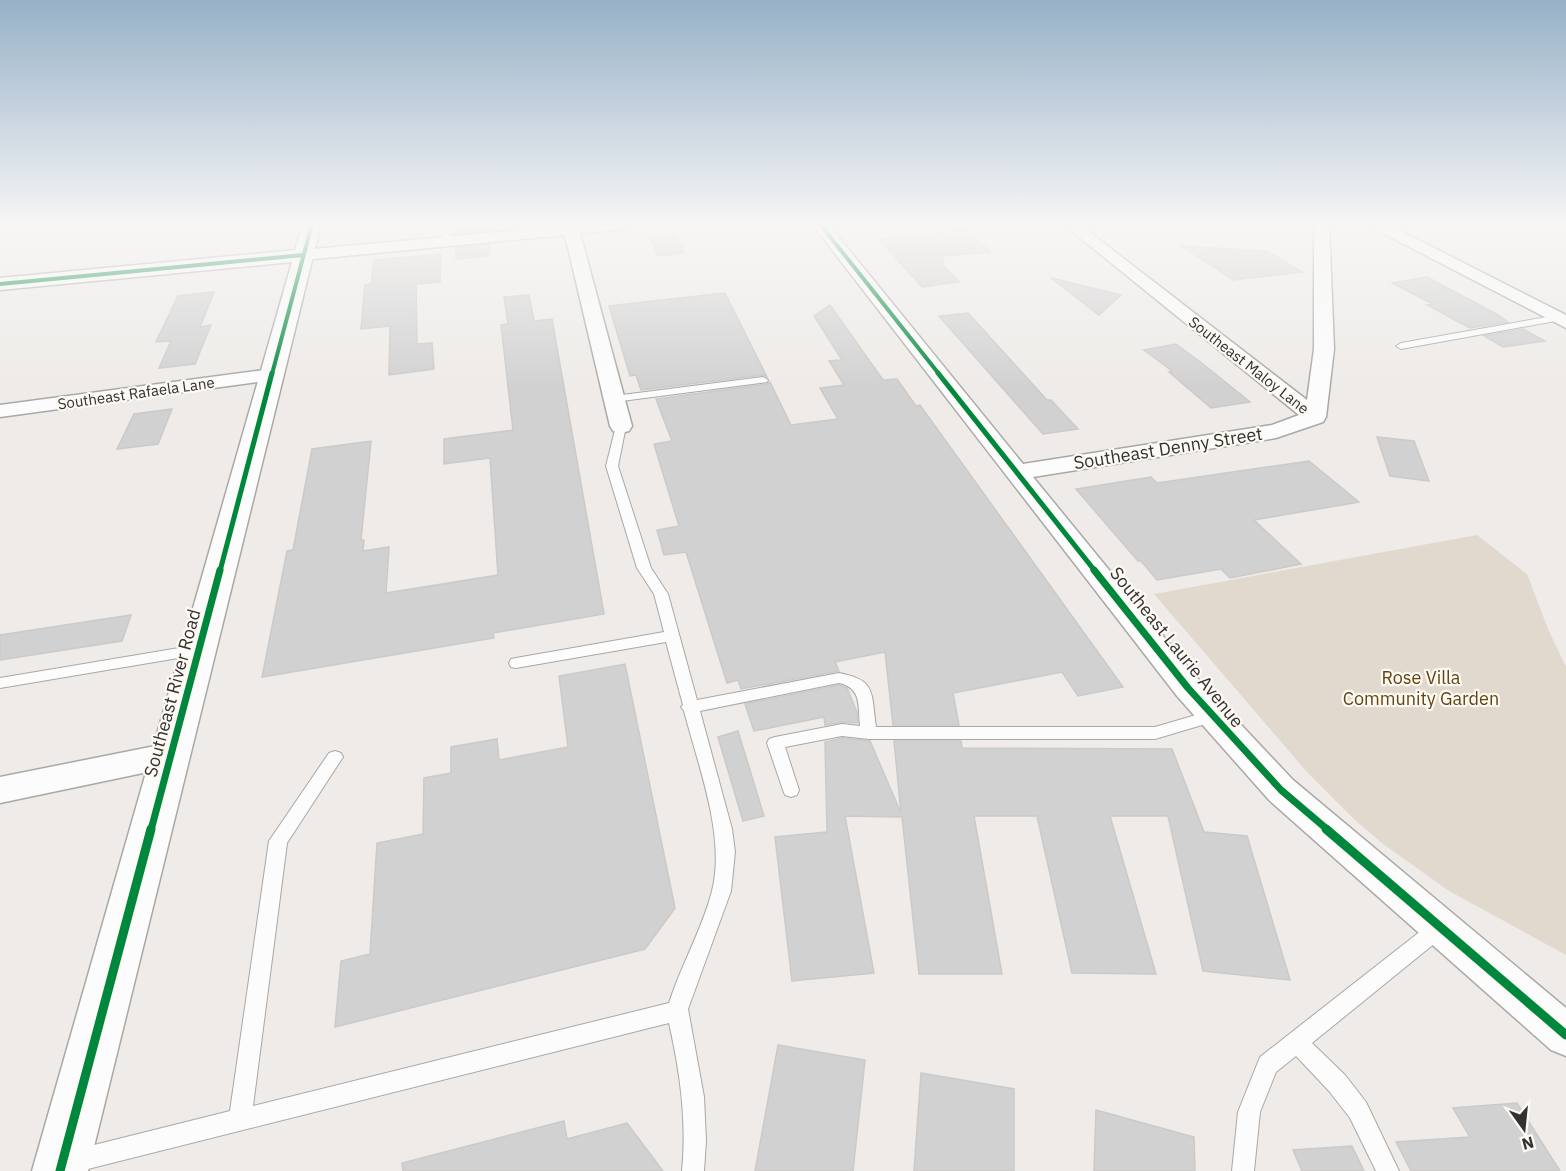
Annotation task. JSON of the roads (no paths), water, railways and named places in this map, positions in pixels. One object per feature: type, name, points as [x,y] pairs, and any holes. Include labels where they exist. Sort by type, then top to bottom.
[{"type":"street","points":[[0,284],[56,279]]},
{"type":"street","name":"Southeast River Road","points":[[61,1168],[297,279]]},
{"type":"street","points":[[584,279],[621,426]]},
{"type":"street","name":"Southeast Laurie Avenue","points":[[864,279],[1153,645],[1213,716],[1281,790],[1566,1035]]},
{"type":"street","name":"Southeast Maloy Lane","points":[[1139,279],[1315,417]]},
{"type":"street","points":[[1315,417],[1323,349],[1322,279]]},
{"type":"street","points":[[1482,279],[1562,320]]},
{"type":"street","name":"Southeast Rafaela Lane","points":[[0,411],[272,375]]},
{"type":"street","name":"Southeast Denny Street","points":[[1018,472],[1276,431],[1315,417]]},
{"type":"street","points":[[0,790],[170,756]]},
{"type":"lane","points":[[1401,346],[1562,320]]},
{"type":"lane","points":[[614,399],[763,380]]},
{"type":"lane","points":[[621,426],[612,466],[644,568],[661,594],[670,636],[723,829],[727,855],[725,883],[677,1011],[694,1093],[696,1128],[693,1171]]},
{"type":"lane","points":[[516,663],[670,636]]},
{"type":"lane","points":[[0,683],[199,650]]},
{"type":"lane","points":[[689,707],[847,678],[863,690],[869,733]]},
{"type":"lane","points":[[791,790],[775,743],[842,730],[869,733],[1155,733],[1213,716]]},
{"type":"lane","points":[[240,1120],[278,841],[335,757]]},
{"type":"lane","points":[[1243,1171],[1249,1112],[1268,1065],[1441,927]]},
{"type":"lane","points":[[61,1168],[240,1120],[677,1011]]},
{"type":"lane","points":[[1297,1042],[1337,1083],[1358,1110],[1388,1171]]},
{"type":"park label","name":"Rose Villa Community Garden","points":[[1421,687]]}]
